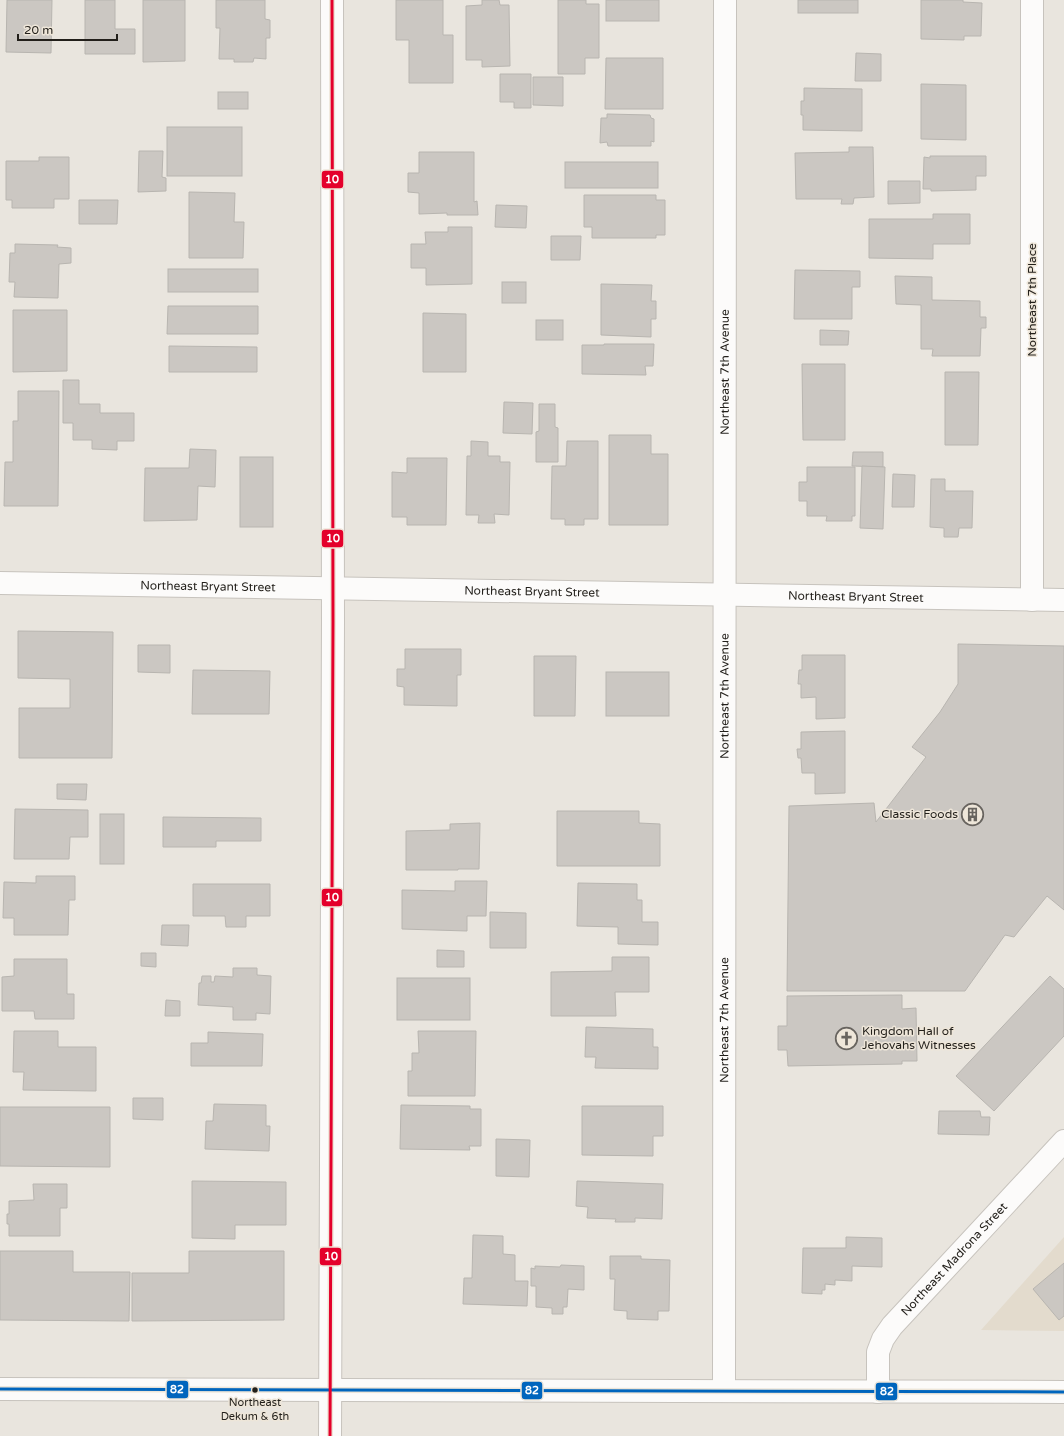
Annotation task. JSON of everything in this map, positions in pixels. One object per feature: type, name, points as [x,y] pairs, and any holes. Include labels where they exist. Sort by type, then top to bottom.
[{"type":"street","points":[[330,1436],[333,588],[332,0]]},
{"type":"street","name":"Northeast 7th Avenue","points":[[724,1391],[725,0]]},
{"type":"street","name":"Northeast 7th Place","points":[[1032,0],[1032,600]]},
{"type":"street","name":"Northeast Bryant Street","points":[[0,583],[1064,600]]},
{"type":"street","name":"Northeast Madrona Street","points":[[878,1392],[878,1352],[883,1339],[892,1326],[1064,1141]]},
{"type":"street","points":[[0,1389],[1064,1392]]},
{"type":"shaded area","points":[[1064,1237],[1064,1331],[981,1330]]},
{"type":"building","points":[[7,0],[52,0],[51,53],[6,52]]},
{"type":"building","points":[[85,0],[115,0],[115,29],[135,29],[135,54],[85,54]]},
{"type":"building","points":[[143,0],[185,0],[185,61],[143,62]]},
{"type":"building","points":[[216,0],[265,0],[265,19],[270,20],[270,38],[266,38],[266,59],[254,58],[253,62],[234,62],[234,59],[219,59],[220,28],[216,28]]},
{"type":"building","points":[[396,0],[443,0],[443,35],[453,35],[453,83],[409,83],[409,40],[396,40]]},
{"type":"building","points":[[482,0],[499,0],[500,5],[509,5],[510,66],[482,67],[482,60],[466,60],[466,6],[482,5]]},
{"type":"building","points":[[558,0],[586,0],[586,4],[599,4],[599,58],[585,58],[585,74],[558,74]]},
{"type":"building","points":[[606,0],[659,0],[659,21],[606,21]]},
{"type":"building","points":[[798,0],[858,0],[858,13],[798,13]]},
{"type":"building","points":[[921,0],[963,0],[963,2],[982,3],[981,36],[964,36],[964,40],[921,39]]},
{"type":"building","points":[[856,53],[881,54],[881,81],[855,81]]},
{"type":"building","points":[[606,58],[663,58],[663,109],[605,109]]},
{"type":"building","points":[[500,74],[531,74],[531,108],[514,108],[514,102],[500,102]]},
{"type":"building","points":[[533,77],[563,77],[563,106],[533,105]]},
{"type":"building","points":[[921,84],[966,85],[966,140],[921,139]]},
{"type":"building","points":[[804,88],[862,89],[862,131],[803,130],[801,101],[804,101]]},
{"type":"building","points":[[218,92],[248,92],[248,109],[218,109]]},
{"type":"building","points":[[607,114],[650,115],[651,118],[654,119],[654,142],[651,141],[651,146],[608,146],[607,142],[600,143],[601,118],[607,118]]},
{"type":"building","points":[[167,127],[242,127],[242,176],[167,176]]},
{"type":"building","points":[[849,147],[873,147],[874,197],[854,198],[853,204],[841,204],[842,199],[796,199],[795,153],[849,152]]},
{"type":"building","points":[[139,151],[163,151],[162,177],[166,178],[166,191],[138,192]]},
{"type":"building","points":[[419,152],[474,152],[474,202],[477,201],[478,215],[447,215],[447,213],[419,214],[419,193],[408,192],[408,173],[419,173]]},
{"type":"building","points":[[930,156],[986,156],[986,176],[976,176],[976,190],[931,191],[931,189],[923,189],[924,157],[930,158]]},
{"type":"building","points":[[39,157],[69,157],[69,199],[54,199],[54,208],[12,208],[12,200],[6,200],[6,161],[39,161]]},
{"type":"building","points":[[565,162],[658,162],[658,188],[565,188]]},
{"type":"building","points":[[888,181],[920,181],[920,203],[888,204]]},
{"type":"building","points":[[189,192],[235,193],[234,222],[244,222],[243,258],[189,258]]},
{"type":"building","points":[[584,195],[656,195],[656,200],[665,200],[665,235],[656,235],[656,238],[592,238],[592,227],[584,227]]},
{"type":"building","points":[[79,200],[118,200],[117,224],[79,224]]},
{"type":"building","points":[[496,205],[527,206],[526,228],[495,227]]},
{"type":"building","points":[[933,214],[970,214],[970,244],[933,244],[933,259],[869,258],[869,219],[933,219]]},
{"type":"building","points":[[448,227],[472,227],[472,284],[426,285],[426,268],[411,268],[411,244],[426,244],[425,232],[448,232]]},
{"type":"building","points":[[551,236],[581,236],[580,260],[551,260]]},
{"type":"building","points":[[15,244],[58,245],[57,247],[71,248],[71,263],[59,264],[58,298],[14,297],[15,282],[9,282],[10,253],[15,253]]},
{"type":"building","points":[[168,269],[258,269],[258,292],[168,292]]},
{"type":"building","points":[[795,270],[860,271],[860,287],[852,287],[852,319],[794,319]]},
{"type":"building","points":[[895,276],[932,277],[932,300],[980,301],[980,317],[986,317],[986,328],[981,328],[980,356],[932,356],[933,349],[921,349],[921,305],[896,304]]},
{"type":"building","points":[[502,282],[526,282],[526,303],[502,303]]},
{"type":"building","points":[[601,284],[652,285],[651,301],[656,301],[656,319],[651,319],[651,337],[601,335]]},
{"type":"building","points":[[168,306],[258,306],[258,334],[167,334]]},
{"type":"building","points":[[13,310],[67,310],[67,371],[13,372]]},
{"type":"building","points":[[423,313],[466,314],[466,372],[423,372]]},
{"type":"building","points":[[536,320],[563,320],[563,340],[536,340]]},
{"type":"building","points":[[820,330],[849,331],[848,345],[820,345]]},
{"type":"building","points":[[654,344],[653,366],[645,366],[646,375],[582,374],[582,345]]},
{"type":"building","points":[[169,346],[257,347],[257,372],[169,372]]},
{"type":"building","points":[[802,364],[845,364],[845,440],[803,440]]},
{"type":"building","points":[[945,372],[979,372],[978,445],[945,445]]},
{"type":"building","points":[[63,380],[79,380],[79,404],[100,404],[100,413],[134,413],[134,441],[117,441],[117,450],[92,449],[92,440],[73,440],[73,423],[63,423]]},
{"type":"building","points":[[18,391],[59,391],[58,506],[4,506],[5,462],[13,462],[13,421],[18,421]]},
{"type":"building","points":[[504,402],[533,403],[532,434],[503,433]]},
{"type":"building","points":[[539,404],[555,404],[555,427],[558,428],[558,462],[536,462],[536,432],[539,431]]},
{"type":"building","points":[[609,435],[651,435],[651,454],[668,454],[668,525],[609,525]]},
{"type":"building","points":[[471,441],[488,442],[488,456],[500,456],[500,462],[510,462],[509,515],[494,514],[495,523],[478,523],[479,515],[466,515],[467,456],[471,456]]},
{"type":"building","points":[[567,441],[598,441],[598,519],[584,519],[584,525],[565,525],[565,519],[551,519],[552,466],[566,466]]},
{"type":"building","points":[[190,449],[216,450],[215,487],[198,486],[197,520],[144,521],[145,468],[189,468]]},
{"type":"building","points":[[853,452],[883,452],[883,467],[852,466]]},
{"type":"building","points":[[240,457],[273,457],[273,527],[240,527]]},
{"type":"building","points":[[407,458],[447,458],[446,525],[407,525],[407,517],[392,517],[392,472],[407,473]]},
{"type":"building","points":[[862,466],[885,467],[883,529],[860,528]]},
{"type":"building","points":[[807,467],[855,467],[855,516],[852,516],[852,521],[826,521],[827,516],[807,516],[807,501],[799,501],[799,482],[807,482]]},
{"type":"building","points":[[893,474],[915,475],[914,507],[892,507]]},
{"type":"building","points":[[931,479],[945,479],[945,491],[973,491],[972,528],[959,528],[958,537],[944,537],[944,528],[930,527]]},
{"type":"building","points":[[18,631],[113,632],[112,758],[19,758],[19,708],[70,708],[70,679],[18,678]]},
{"type":"building","name":"Classic Foods","points":[[958,644],[1064,646],[1064,910],[1047,896],[1014,937],[1005,935],[965,991],[787,991],[789,806],[874,803],[876,822],[926,757],[912,747],[940,712],[958,684]]},
{"type":"building","points":[[138,645],[170,645],[170,673],[138,672]]},
{"type":"building","points":[[405,649],[461,649],[461,675],[457,675],[457,706],[404,705],[404,687],[397,686],[397,669],[405,669]]},
{"type":"building","points":[[802,655],[845,655],[845,718],[816,719],[816,697],[801,698],[801,684],[798,684],[799,670],[802,670]]},
{"type":"building","points":[[534,656],[576,656],[575,716],[534,716]]},
{"type":"building","points":[[193,670],[270,671],[269,714],[192,714]]},
{"type":"building","points":[[606,672],[669,672],[669,716],[606,716]]},
{"type":"building","points":[[845,731],[845,793],[815,794],[815,773],[802,773],[801,758],[798,758],[797,749],[801,749],[801,732]]},
{"type":"building","points":[[57,784],[87,784],[86,800],[57,799]]},
{"type":"building","points":[[15,809],[88,810],[88,837],[70,837],[69,859],[14,859]]},
{"type":"building","points":[[557,811],[639,811],[639,823],[660,824],[660,866],[557,866]]},
{"type":"building","points":[[100,814],[124,814],[124,864],[100,864]]},
{"type":"building","points":[[163,817],[261,818],[261,841],[216,841],[216,847],[163,847]]},
{"type":"building","points":[[480,823],[479,869],[406,870],[406,831],[450,830],[450,824]]},
{"type":"building","points":[[36,876],[75,876],[75,900],[69,900],[68,935],[14,935],[14,918],[3,918],[4,882],[36,883]]},
{"type":"building","points":[[455,881],[487,881],[486,916],[467,916],[467,931],[402,929],[402,890],[455,891]]},
{"type":"building","points":[[578,883],[637,884],[637,900],[642,900],[642,922],[658,922],[658,945],[618,944],[618,927],[577,926]]},
{"type":"building","points":[[193,884],[270,884],[270,916],[246,916],[246,927],[226,927],[225,916],[193,916]]},
{"type":"building","points":[[490,912],[526,913],[526,948],[490,948]]},
{"type":"building","points":[[162,925],[189,925],[188,946],[161,945]]},
{"type":"building","points":[[437,950],[464,951],[464,967],[437,967]]},
{"type":"building","points":[[141,953],[156,953],[156,967],[141,966]]},
{"type":"building","points":[[612,957],[649,957],[649,992],[615,992],[616,1016],[551,1016],[551,972],[612,971]]},
{"type":"building","points":[[14,959],[67,959],[67,994],[74,994],[74,1019],[35,1019],[34,1011],[2,1011],[2,977],[14,976]]},
{"type":"building","points":[[233,968],[257,968],[257,975],[271,976],[270,1014],[256,1013],[256,1020],[233,1020],[233,1007],[198,1005],[199,983],[201,983],[202,976],[211,976],[211,982],[214,982],[215,976],[233,977]]},
{"type":"building","points":[[1050,976],[1064,989],[1064,1036],[994,1111],[956,1076]]},
{"type":"building","points":[[397,978],[470,978],[470,1020],[397,1020]]},
{"type":"building","name":"Kingdom Hall of Jehovahs Witnesses","points":[[902,995],[902,1009],[916,1008],[917,1061],[902,1061],[902,1064],[788,1066],[787,1050],[778,1050],[778,1026],[787,1026],[787,996]]},
{"type":"building","points":[[166,1000],[180,1001],[180,1016],[165,1016]]},
{"type":"building","points":[[586,1027],[653,1029],[653,1047],[658,1047],[658,1069],[595,1068],[596,1057],[585,1057]]},
{"type":"building","points":[[14,1031],[58,1031],[58,1047],[96,1047],[96,1091],[23,1090],[24,1072],[13,1072]]},
{"type":"building","points":[[418,1031],[476,1031],[475,1096],[408,1096],[408,1071],[412,1071],[412,1053],[419,1053]]},
{"type":"building","points":[[208,1032],[263,1034],[262,1066],[191,1066],[191,1043],[208,1043]]},
{"type":"building","points":[[133,1098],[163,1098],[163,1120],[133,1119]]},
{"type":"building","points":[[214,1104],[266,1105],[266,1126],[270,1126],[269,1151],[205,1149],[206,1121],[213,1121]]},
{"type":"building","points":[[401,1105],[470,1106],[470,1109],[481,1109],[481,1146],[469,1146],[470,1150],[400,1149]]},
{"type":"building","points":[[582,1106],[663,1106],[663,1136],[653,1136],[653,1156],[582,1155]]},
{"type":"building","points":[[0,1107],[110,1107],[110,1167],[0,1166]]},
{"type":"building","points":[[939,1111],[980,1111],[981,1117],[990,1117],[989,1135],[938,1134]]},
{"type":"building","points":[[496,1139],[530,1140],[529,1177],[496,1176]]},
{"type":"building","points":[[192,1181],[286,1182],[286,1225],[235,1225],[235,1239],[192,1238]]},
{"type":"building","points":[[577,1181],[663,1184],[662,1219],[635,1218],[635,1222],[615,1222],[616,1219],[587,1218],[588,1207],[576,1206]]},
{"type":"building","points":[[33,1184],[67,1184],[67,1208],[60,1208],[60,1236],[9,1236],[7,1214],[9,1214],[9,1201],[34,1200]]},
{"type":"building","points":[[473,1235],[503,1236],[503,1254],[515,1255],[515,1281],[528,1281],[527,1306],[463,1304],[464,1278],[472,1278]]},
{"type":"building","points":[[846,1237],[882,1238],[882,1267],[852,1266],[852,1281],[835,1280],[835,1285],[825,1284],[825,1290],[822,1290],[822,1294],[802,1293],[803,1248],[846,1248]]},
{"type":"building","points":[[0,1251],[73,1251],[73,1272],[130,1272],[129,1321],[0,1320]]},
{"type":"building","points":[[189,1251],[284,1251],[284,1320],[132,1321],[132,1273],[189,1273]]},
{"type":"building","points":[[610,1256],[641,1256],[641,1259],[670,1260],[669,1311],[658,1311],[658,1320],[627,1319],[627,1311],[614,1310],[615,1279],[610,1279]]},
{"type":"building","points":[[1064,1263],[1064,1316],[1059,1320],[1033,1289]]},
{"type":"building","points":[[561,1265],[584,1266],[584,1290],[568,1289],[567,1307],[563,1307],[563,1314],[552,1314],[552,1308],[536,1307],[536,1286],[531,1286],[531,1268],[535,1269],[535,1266],[560,1267]]},
{"type":"transit line","name":"10","points":[[330,1436],[333,621],[332,0]]},
{"type":"transit line","name":"82","points":[[0,1389],[1064,1392]]},
{"type":"place","name":"Classic Foods","points":[[973,814]]},
{"type":"place","name":"Kingdom Hall of Jehovahs Witnesses","points":[[847,1038]]},
{"type":"place","name":"Northeast Dekum & 6th","points":[[255,1390]]}]
